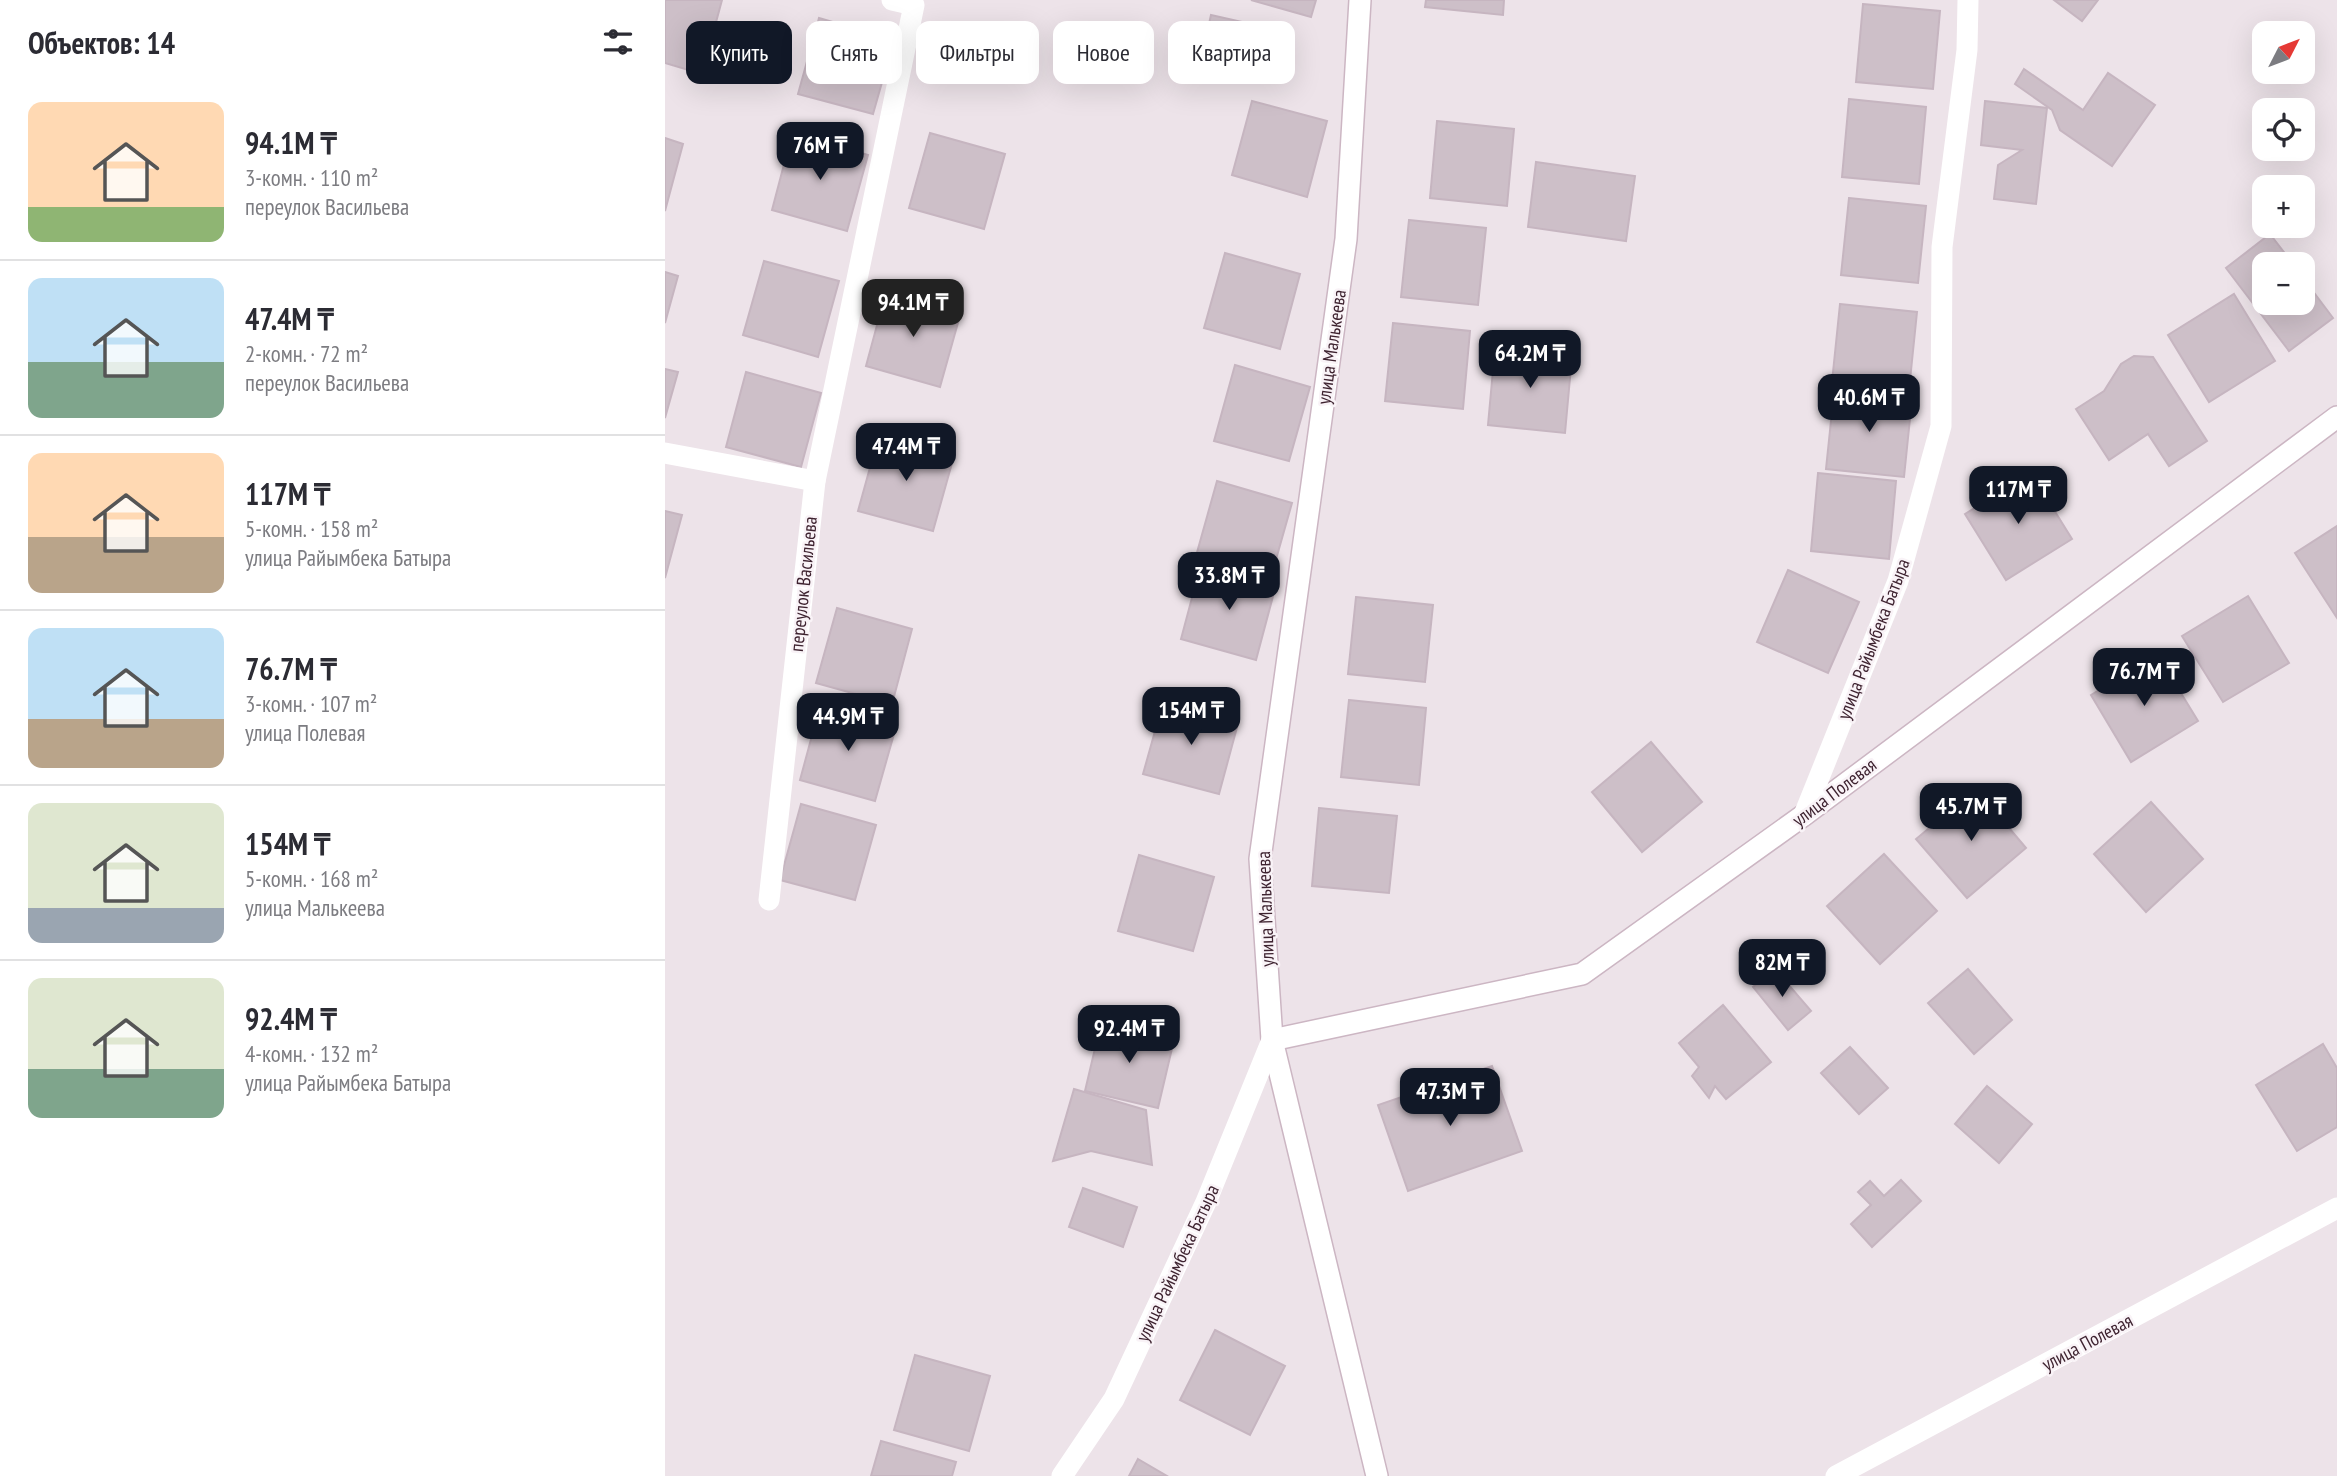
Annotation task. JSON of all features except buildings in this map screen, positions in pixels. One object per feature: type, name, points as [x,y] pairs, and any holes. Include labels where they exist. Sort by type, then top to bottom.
[{"type":"street","name":"переулок Васильева","points":[[769,900],[815,481],[913,5],[892,0]]},
{"type":"street","name":"улица Малькеева","points":[[1360,0],[1346,239],[1260,859],[1272,1040],[1377,1476]]},
{"type":"street","name":"улица Райымбека Батыра","points":[[1804,814],[1898,581],[1941,426],[1942,247],[1967,50],[1968,0]]},
{"type":"street","name":"улица Полевая","points":[[1272,1040],[1582,974],[1804,814],[2337,417]]},
{"type":"street","points":[[665,453],[815,481]]},
{"type":"street","name":"улица Райымбека Батыра","points":[[1062,1476],[1114,1399],[1206,1202],[1272,1040]]},
{"type":"street","name":"улица Полевая","points":[[1836,1476],[2337,1208]]}]
